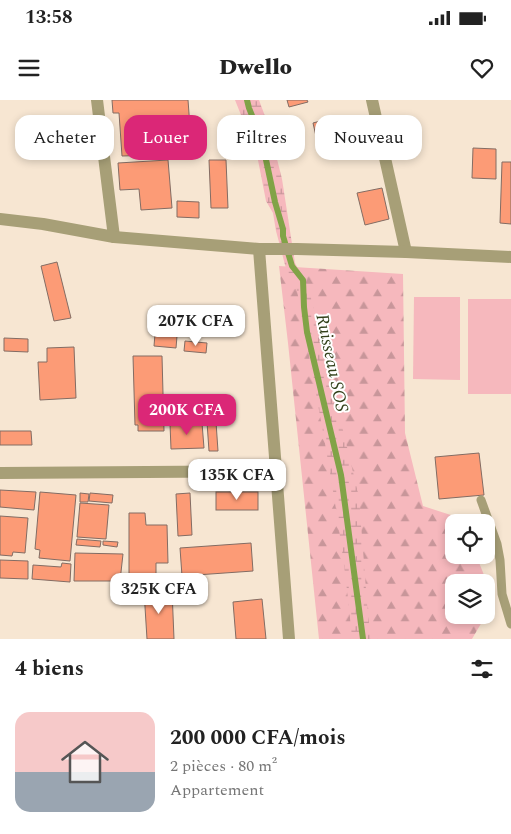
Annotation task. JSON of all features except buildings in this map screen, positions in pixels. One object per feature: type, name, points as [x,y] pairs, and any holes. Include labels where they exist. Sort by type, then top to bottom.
[{"type":"street","points":[[97,100],[114,237]]},
{"type":"street","points":[[372,100],[406,252]]},
{"type":"street","points":[[0,219],[43,224],[114,237],[259,250],[297,249],[406,252],[511,257]]},
{"type":"street","points":[[259,250],[289,639]]},
{"type":"street","points":[[0,474],[276,471]]},
{"type":"lane","points":[[481,500],[497,544],[502,594],[511,624]]},
{"type":"green space","points":[[235,100],[259,100],[265,115],[241,115]]},
{"type":"green space","points":[[258,160],[277,160],[295,263],[309,289],[359,497],[371,639],[352,639],[342,550],[296,285],[288,276],[273,213],[266,201]]},
{"type":"green space","points":[[279,266],[403,274],[405,433],[423,506],[448,514],[445,514],[445,564],[480,564],[484,574],[445,574],[445,624],[481,624],[472,639],[319,639]]},
{"type":"green space","points":[[414,297],[460,297],[460,380],[413,379]]},
{"type":"green space","points":[[468,299],[511,299],[511,394],[468,394]]},
{"type":"waterway","name":"Ruisseau SOS","points":[[247,100],[262,141],[275,202],[283,229],[283,236],[292,266],[303,280],[307,332],[341,475],[363,639]]}]
